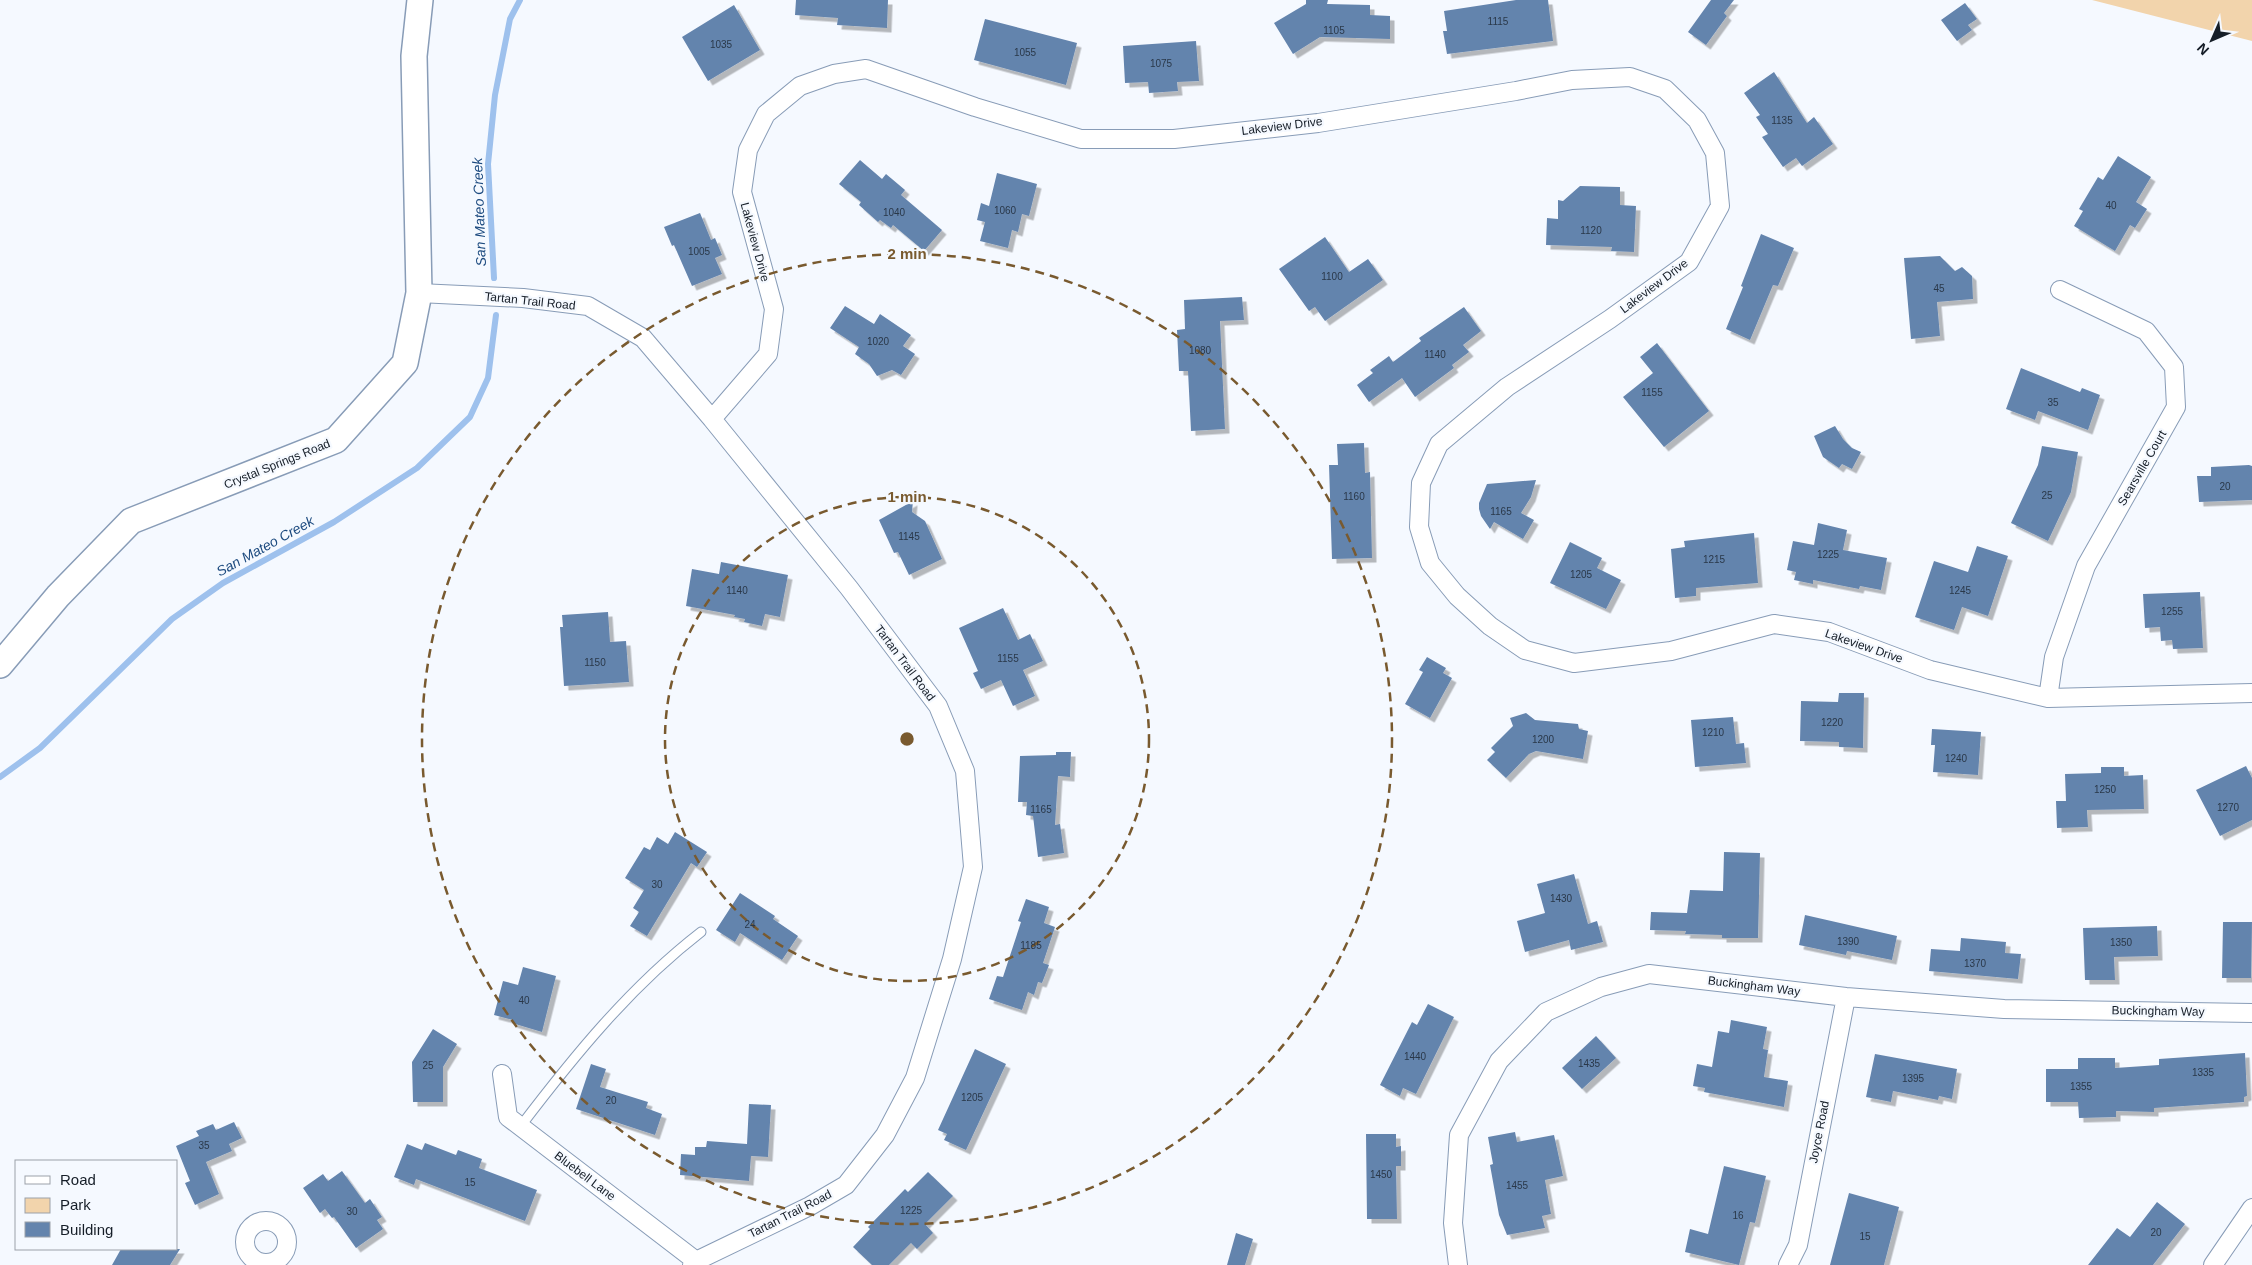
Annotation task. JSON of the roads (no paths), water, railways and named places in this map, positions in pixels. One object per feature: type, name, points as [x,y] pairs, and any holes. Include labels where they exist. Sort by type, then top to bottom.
[{"type":"main road","name":"Crystal Springs Road","points":[[0,665],[58,596],[131,521],[336,440],[404,363],[419,293],[414,56],[420,0]]},
{"type":"street","name":"Lakeview Drive","points":[[712,418],[768,354],[774,309],[742,192],[748,150],[766,114],[800,86],[834,74],[866,69],[975,107],[1081,139],[1174,139],[1318,123],[1572,80],[1630,77],[1665,89],[1697,120],[1715,153],[1720,206],[1689,262],[1610,319],[1507,387],[1439,444],[1421,483],[1419,527],[1430,563],[1457,596],[1490,626],[1525,650],[1574,663],[1670,651],[1774,624],[1830,632],[1930,670],[2048,698],[2252,693]]},
{"type":"street","name":"Searsville Court","points":[[2048,698],[2054,657],[2086,566],[2176,407],[2174,367],[2146,331],[2060,290]]},
{"type":"street","name":"Tartan Trail Road","points":[[419,293],[523,298],[588,306],[643,338],[712,418],[849,588],[938,706],[965,771],[973,867],[952,959],[915,1078],[885,1134],[846,1185],[810,1206],[694,1263]]},
{"type":"street","name":"Buckingham Way","points":[[1458,1265],[1453,1223],[1459,1135],[1499,1061],[1546,1012],[1600,987],[1649,974],[1846,997],[2004,1009],[2252,1012]]},
{"type":"street","name":"Joyce Road","points":[[1788,1265],[1798,1245],[1846,997]]},
{"type":"street","name":"Bluebell Lane","points":[[502,1074],[508,1118],[694,1263]]},
{"type":"street","points":[[2212,1265],[2252,1208]]},
{"type":"lane","points":[[520,1127],[565,1068],[609,1016],[671,956],[702,932]]},
{"type":"waterway","name":"San Mateo Creek","points":[[494,278],[488,164],[495,95],[510,19],[520,0]]},
{"type":"waterway","name":"San Mateo Creek","points":[[0,777],[40,748],[172,619],[223,583],[334,522],[417,468],[470,417],[488,378],[496,315]]}]
